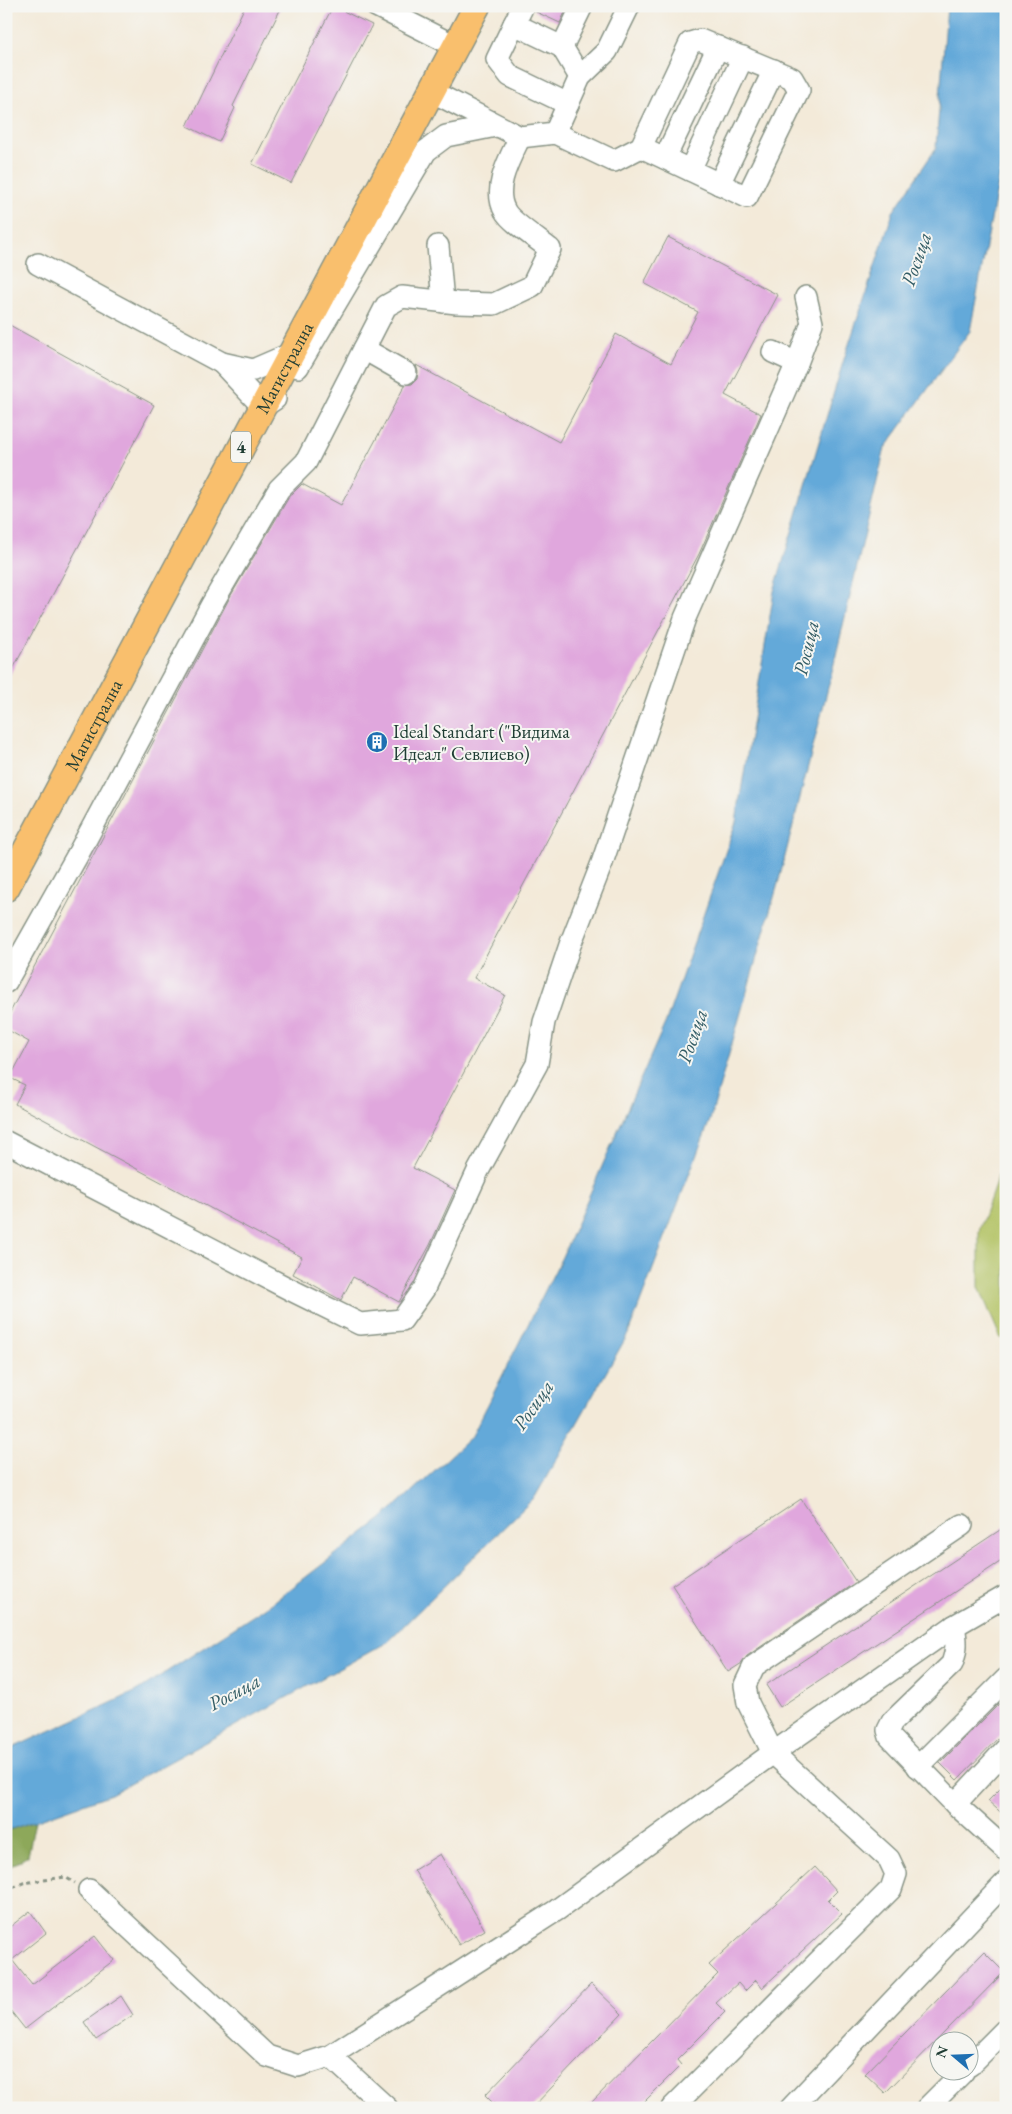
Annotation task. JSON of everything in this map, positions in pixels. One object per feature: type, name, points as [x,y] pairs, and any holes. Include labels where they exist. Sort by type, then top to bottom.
[{"type":"main road","name":"Магистрална","points":[[6,888],[477,6]]},
{"type":"street","points":[[376,6],[455,46]]},
{"type":"street","points":[[562,47],[582,6]]},
{"type":"street","points":[[555,133],[580,77],[607,51],[629,6]]},
{"type":"street","points":[[568,104],[510,76],[498,59],[518,15],[562,47],[580,77]]},
{"type":"street","points":[[431,91],[520,137],[555,133],[614,161],[641,147],[690,43],[700,40],[774,70],[792,78],[799,90],[747,197],[641,147]]},
{"type":"street","points":[[665,158],[718,47]]},
{"type":"street","points":[[690,170],[743,57]]},
{"type":"street","points":[[719,184],[774,70]]},
{"type":"street","points":[[222,363],[263,406],[281,396],[426,151],[446,136],[496,126]]},
{"type":"street","points":[[6,982],[82,847],[212,604],[280,489],[306,462],[386,306],[402,297],[443,302],[494,304],[532,286],[550,250],[505,212],[499,191],[508,163],[520,137]]},
{"type":"street","points":[[438,246],[443,302]]},
{"type":"street","points":[[38,264],[222,363],[253,370],[290,354]]},
{"type":"street","points":[[6,1142],[360,1324],[402,1320],[424,1290],[478,1171],[537,1064],[544,1022],[570,946],[602,863],[685,618],[797,362],[812,323],[806,296]]},
{"type":"street","points":[[364,349],[406,373]]},
{"type":"street","points":[[773,352],[797,362]]},
{"type":"street","points":[[672,2108],[891,1889],[896,1874],[889,1859],[773,1753],[748,1704],[745,1685],[754,1666],[962,1525]]},
{"type":"street","points":[[89,1890],[267,2056],[298,2066],[330,2056],[558,1910],[773,1753],[954,1626],[1006,1596]]},
{"type":"street","points":[[954,1626],[957,1646],[952,1664],[892,1722],[888,1730],[890,1737],[918,1767],[1006,1850]]},
{"type":"street","points":[[918,1767],[1006,1679]]},
{"type":"street","points":[[956,1804],[1006,1749]]},
{"type":"street","points":[[791,2108],[1006,1882]]},
{"type":"street","points":[[980,2055],[1005,2030]]},
{"type":"street","points":[[330,2056],[387,2108]]},
{"type":"street","points":[[927,2108],[953,2082]]},
{"type":"path","points":[[6,1891],[23,1883],[65,1877],[89,1890]]},
{"type":"green space","points":[[1006,1159],[1006,1343],[1000,1337],[979,1287],[979,1231],[1003,1162]]},
{"type":"green space","points":[[35,1821],[28,1856],[6,1869],[6,1831]]},
{"type":"water","name":"Росица","points":[[947,6],[1006,6],[1006,141],[970,331],[885,448],[831,676],[779,880],[710,1120],[628,1334],[535,1497],[386,1643],[111,1794],[6,1831],[6,1751],[137,1691],[271,1604],[384,1517],[472,1436],[562,1257],[667,1019],[736,822],[774,591],[844,359],[893,212],[936,148]]},
{"type":"building","points":[[245,6],[282,6],[233,106],[235,108],[219,142],[187,126]]},
{"type":"building","points":[[333,6],[372,25],[291,183],[252,164]]},
{"type":"building","points":[[535,6],[568,6],[560,23],[534,11]]},
{"type":"building","name":"Ideal Standart (\"Видима Идеал\" Севлиево)","points":[[668,237],[778,295],[725,395],[761,414],[699,554],[474,978],[505,995],[413,1168],[455,1190],[430,1245],[399,1302],[353,1277],[341,1300],[293,1274],[302,1257],[15,1104],[25,1085],[10,1078],[29,1042],[6,1029],[6,1020],[230,597],[289,497],[302,484],[341,505],[405,385],[412,384],[417,379],[416,365],[559,442],[616,334],[671,364],[698,312],[644,283]]},
{"type":"building","points":[[6,323],[154,405],[6,682]]},
{"type":"building","points":[[801,1499],[856,1582],[747,1656],[742,1663],[728,1672],[672,1585]]},
{"type":"building","points":[[1006,1526],[1006,1558],[780,1707],[766,1685]]},
{"type":"building","points":[[1006,1697],[1006,1730],[957,1780],[940,1763]]},
{"type":"building","points":[[1006,1783],[1006,1817],[988,1801]]},
{"type":"building","points":[[440,1854],[485,1930],[459,1945],[414,1870]]},
{"type":"building","points":[[815,1867],[837,1891],[828,1900],[842,1914],[762,1988],[756,1980],[745,1991],[738,1983],[716,2003],[725,2012],[677,2060],[681,2065],[638,2108],[586,2108],[718,1974],[709,1965]]},
{"type":"building","points":[[30,1911],[46,1933],[12,1960],[32,1985],[95,1936],[114,1960],[25,2029],[6,2005],[6,1930]]},
{"type":"building","points":[[984,1952],[1004,1972],[945,2032],[930,2032],[930,2047],[885,2093],[865,2074]]},
{"type":"building","points":[[591,1984],[622,2014],[532,2108],[498,2108],[485,2095]]},
{"type":"building","points":[[121,1996],[133,2015],[96,2040],[84,2022]]},
{"type":"place","name":"Ideal Standart (\"Видима Идеал\" Севлиево)","points":[[377,742]]}]
